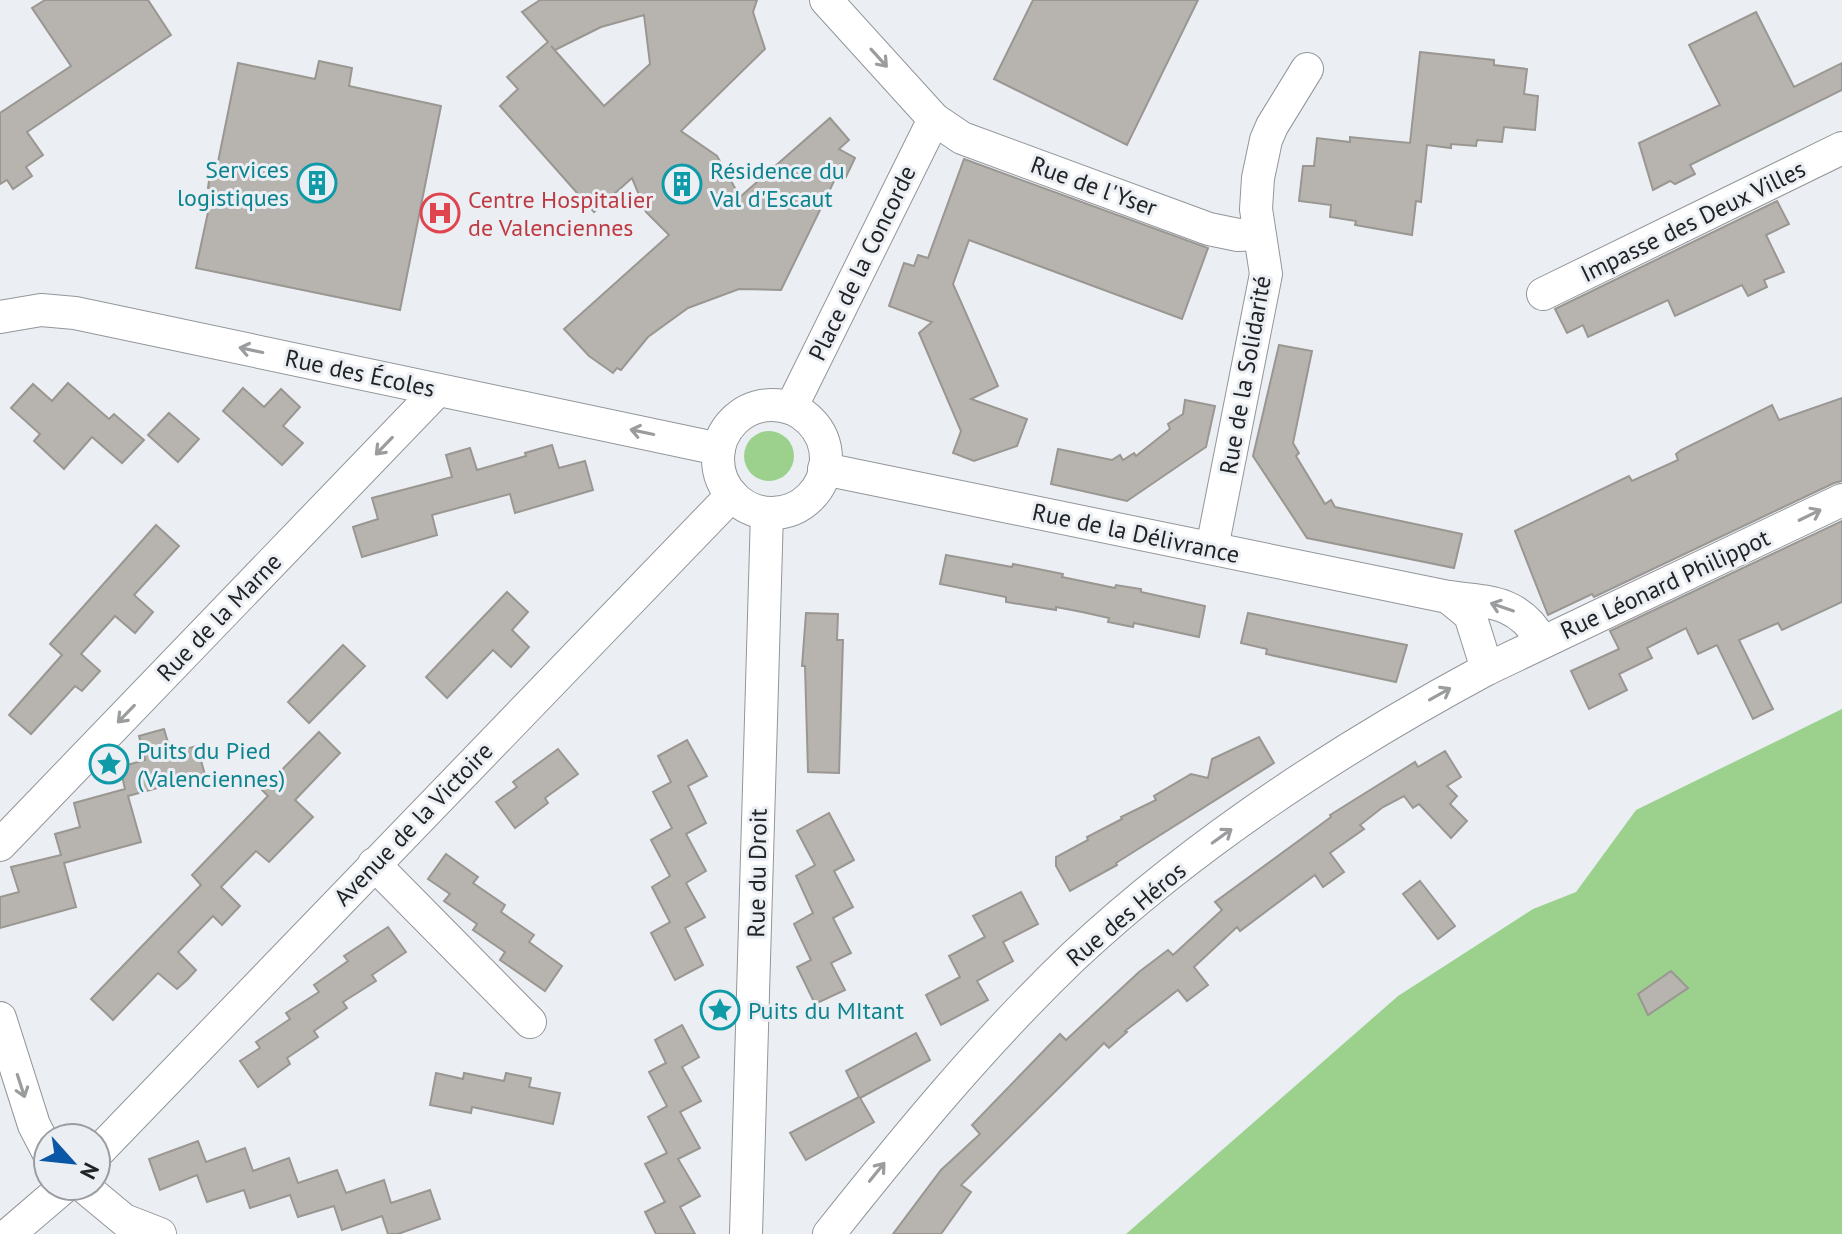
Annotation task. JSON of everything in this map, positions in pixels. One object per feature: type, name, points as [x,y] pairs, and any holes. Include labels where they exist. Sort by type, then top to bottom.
[{"type":"street","name":"Rue de l'Yser","points":[[826,0],[934,119],[962,138],[1209,229],[1238,235],[1259,234]]},
{"type":"street","name":"Rue de la Solidarité","points":[[1212,548],[1266,274],[1256,193],[1266,140],[1307,69]]},
{"type":"street","name":"Place de la Concorde","points":[[791,408],[934,119]]},
{"type":"street","name":"Impasse des Deux Villes","points":[[1543,294],[1842,148]]},
{"type":"street","name":"Rue des Écoles","points":[[0,317],[41,310],[75,313],[719,449]]},
{"type":"street","name":"Rue de la Marne","points":[[0,845],[438,390]]},
{"type":"street","points":[[768,405],[791,408],[810,420],[819,433],[826,454],[820,483],[807,500],[788,511],[767,513],[744,505],[732,495],[720,473],[719,449],[728,427],[746,411],[768,405]]},
{"type":"street","name":"Rue de la Délivrance","points":[[824,469],[1448,597],[1485,601],[1510,608],[1526,619],[1542,642]]},
{"type":"street","name":"Avenue de la Victoire","points":[[112,1137],[732,495]]},
{"type":"street","name":"Rue Léonard Philippot","points":[[1487,669],[1842,500]]},
{"type":"street","name":"Rue du Droit","points":[[746,1234],[767,513]]},
{"type":"street","points":[[1448,597],[1470,615],[1487,669]]},
{"type":"street","name":"Rue des Héros","points":[[829,1234],[942,1094],[1021,1008],[1101,933],[1208,846],[1294,785],[1410,711],[1487,669]]},
{"type":"street","points":[[374,864],[530,1022]]},
{"type":"street","points":[[0,1018],[33,1122]]},
{"type":"street","points":[[9,1234],[46,1202]]},
{"type":"street","points":[[102,1202],[124,1220],[160,1234]]},
{"type":"green space","points":[[769,431],[787,438],[794,456],[787,474],[769,481],[751,474],[744,456],[751,438]]},
{"type":"green space","points":[[1842,709],[1842,1234],[1126,1234],[1398,996],[1533,909],[1576,892],[1636,810]]},
{"type":"building","points":[[45,0],[148,0],[171,35],[27,132],[43,155],[26,167],[32,176],[13,189],[7,180],[0,184],[0,113],[71,66],[32,8]]},
{"type":"building","name":"Résidence du Val d'Escaut","points":[[540,0],[757,0],[753,12],[765,49],[681,131],[717,156],[740,197],[830,118],[849,140],[839,149],[855,158],[845,179],[837,175],[781,290],[739,289],[688,308],[648,337],[621,370],[617,368],[613,373],[589,356],[564,329],[669,235],[646,212],[632,178],[594,212],[500,106],[518,89],[507,77],[548,42],[522,12]],"holes":[[[644,15],[650,64],[604,106],[551,46],[555,50],[601,27]]]},
{"type":"building","points":[[1033,0],[1198,0],[1127,145],[994,79]]},
{"type":"building","points":[[1756,12],[1794,87],[1842,63],[1842,90],[1690,165],[1695,174],[1653,190],[1639,143],[1720,105],[1689,45]]},
{"type":"building","points":[[1420,52],[1494,60],[1494,65],[1527,69],[1524,94],[1538,96],[1535,130],[1504,127],[1502,142],[1477,140],[1476,146],[1451,144],[1451,148],[1427,145],[1421,202],[1416,201],[1412,235],[1355,225],[1356,221],[1330,217],[1331,205],[1299,201],[1303,166],[1314,166],[1317,138],[1350,142],[1350,137],[1410,143]]},
{"type":"building","name":"Services logistiques","points":[[319,61],[352,68],[349,86],[441,106],[400,310],[196,268],[213,189],[208,188],[211,166],[218,162],[238,63],[315,79]]},
{"type":"building","points":[[964,159],[1208,248],[1182,319],[969,240],[953,284],[998,386],[971,399],[1027,419],[1017,446],[974,461],[953,453],[961,431],[919,333],[932,322],[889,306],[904,263],[914,266],[918,255],[928,258]]},
{"type":"building","points":[[1777,201],[1789,224],[1766,235],[1784,272],[1764,280],[1767,287],[1748,296],[1742,285],[1675,316],[1668,300],[1588,337],[1583,325],[1567,333],[1555,309]]},
{"type":"building","points":[[1279,345],[1312,351],[1293,443],[1299,453],[1296,456],[1325,504],[1331,500],[1335,507],[1462,534],[1454,568],[1307,538],[1253,456]]},
{"type":"building","points":[[68,383],[109,419],[114,414],[144,440],[122,463],[92,437],[64,469],[34,441],[40,434],[11,408],[33,384],[52,401]]},
{"type":"building","points":[[243,388],[264,407],[281,389],[300,407],[283,426],[303,443],[282,465],[223,411]]},
{"type":"building","points":[[1842,398],[1842,481],[1594,597],[1592,594],[1548,615],[1515,531],[1629,476],[1632,481],[1678,460],[1676,454],[1681,450],[1772,405],[1779,420]]},
{"type":"building","points":[[1185,400],[1215,406],[1206,447],[1127,501],[1051,484],[1058,449],[1112,460],[1120,455],[1123,460],[1134,453],[1136,456],[1170,429],[1168,424],[1183,414]]},
{"type":"building","points":[[169,413],[199,439],[178,462],[148,435]]},
{"type":"building","points":[[552,445],[559,468],[585,461],[593,490],[515,513],[510,494],[432,515],[437,535],[362,557],[353,527],[378,519],[372,498],[452,477],[446,455],[470,448],[477,470]]},
{"type":"building","points":[[1842,521],[1842,602],[1782,630],[1778,623],[1739,640],[1773,709],[1753,719],[1717,645],[1698,654],[1686,628],[1647,648],[1652,658],[1619,674],[1627,690],[1589,709],[1571,671],[1619,649],[1610,631]]},
{"type":"building","points":[[156,525],[179,546],[134,595],[153,612],[135,633],[115,616],[81,654],[100,671],[82,691],[75,686],[31,734],[9,715],[62,655],[50,644]]},
{"type":"building","points":[[946,555],[1012,567],[1013,564],[1115,588],[1116,585],[1141,589],[1141,592],[1205,606],[1199,637],[1134,623],[1133,627],[1108,622],[1109,618],[1056,607],[1056,610],[1006,602],[1006,597],[940,584]]},
{"type":"building","points":[[507,592],[528,612],[512,630],[529,647],[511,667],[493,650],[447,698],[426,677]]},
{"type":"building","points":[[806,613],[838,614],[837,640],[843,640],[839,773],[808,772],[805,666],[802,666]]},
{"type":"building","points":[[1248,613],[1407,645],[1396,682],[1266,654],[1267,649],[1241,643]]},
{"type":"building","points":[[343,645],[365,666],[309,723],[288,702]]},
{"type":"building","points":[[164,729],[171,753],[197,746],[205,775],[128,796],[141,842],[64,863],[76,907],[0,928],[0,897],[19,892],[11,867],[61,855],[55,834],[80,827],[74,803],[125,789],[120,767],[145,760],[139,736]]},
{"type":"building","points":[[319,732],[340,753],[295,800],[313,817],[269,862],[256,851],[221,887],[240,906],[222,925],[213,916],[178,952],[196,970],[187,980],[177,989],[158,973],[113,1020],[91,999],[201,885],[192,875],[268,796],[262,790]]},
{"type":"building","points":[[1259,737],[1274,763],[1117,865],[1070,891],[1056,866],[1056,857],[1121,817],[1156,800],[1154,796],[1191,774],[1208,778],[1212,759]]},
{"type":"building","points":[[687,740],[707,776],[688,786],[706,823],[686,834],[706,871],[686,883],[705,917],[685,928],[703,965],[675,980],[651,933],[670,922],[652,887],[670,876],[651,840],[672,828],[653,792],[671,782],[658,756]]},
{"type":"building","points":[[558,749],[578,774],[545,798],[548,803],[515,828],[496,802],[517,787],[513,782]]},
{"type":"building","points":[[1445,751],[1461,777],[1447,786],[1457,796],[1450,804],[1467,821],[1451,838],[1419,804],[1413,808],[1404,796],[1383,807],[1360,825],[1364,829],[1330,853],[1344,872],[1323,887],[1315,875],[1240,931],[1237,927],[1194,967],[1208,985],[1187,1001],[1178,990],[1125,1031],[1109,1048],[1104,1043],[961,1185],[971,1192],[941,1234],[893,1234],[941,1170],[980,1134],[972,1125],[1060,1034],[1066,1040],[1139,972],[1168,950],[1173,955],[1222,910],[1215,902],[1330,815],[1415,762],[1418,767]]},
{"type":"building","points":[[829,813],[854,860],[834,871],[853,907],[833,918],[851,953],[831,963],[845,990],[815,1004],[797,967],[811,960],[794,924],[813,913],[796,876],[815,865],[797,831]]},
{"type":"building","points":[[446,854],[478,877],[473,883],[505,905],[501,912],[534,935],[529,942],[562,966],[545,991],[500,960],[505,952],[473,930],[477,924],[444,901],[450,894],[428,879]]},
{"type":"building","points":[[1420,881],[1455,926],[1438,939],[1403,894]]},
{"type":"building","points":[[1021,892],[1038,924],[1003,942],[1013,961],[977,981],[988,1000],[941,1025],[926,995],[960,977],[949,956],[985,937],[973,916]]},
{"type":"building","points":[[388,927],[406,952],[372,975],[376,981],[343,1002],[347,1008],[314,1031],[318,1037],[287,1058],[290,1064],[258,1087],[240,1061],[260,1048],[256,1042],[290,1019],[286,1013],[319,992],[314,985],[348,961],[344,956]]},
{"type":"building","points":[[1671,971],[1688,988],[1648,1015],[1638,994]]},
{"type":"building","points":[[682,1025],[699,1057],[682,1067],[701,1101],[680,1112],[700,1148],[678,1159],[700,1196],[680,1207],[695,1234],[656,1234],[645,1212],[665,1202],[645,1164],[667,1153],[648,1117],[667,1106],[649,1072],[666,1063],[655,1040]]},
{"type":"building","points":[[916,1033],[930,1060],[860,1098],[874,1122],[806,1160],[790,1133],[859,1097],[846,1071]]},
{"type":"building","points":[[436,1073],[463,1079],[464,1073],[504,1081],[506,1073],[531,1078],[529,1087],[560,1093],[553,1124],[472,1107],[471,1113],[430,1105]]},
{"type":"building","points":[[198,1141],[206,1162],[245,1148],[253,1171],[289,1158],[298,1183],[337,1170],[346,1193],[384,1180],[391,1203],[430,1190],[440,1219],[398,1234],[388,1234],[382,1216],[342,1230],[334,1206],[298,1217],[290,1195],[250,1208],[244,1190],[207,1202],[197,1175],[160,1190],[149,1159]]},
{"type":"place","name":"Services logistiques","points":[[317,183]]},
{"type":"place","name":"Résidence du Val d'Escaut","points":[[682,184]]},
{"type":"place","name":"Centre Hospitalier de Valenciennes","points":[[440,213]]},
{"type":"place","name":"Puits du Pied (Valenciennes)","points":[[109,764]]},
{"type":"place","name":"Puits du MItant","points":[[720,1010]]}]
